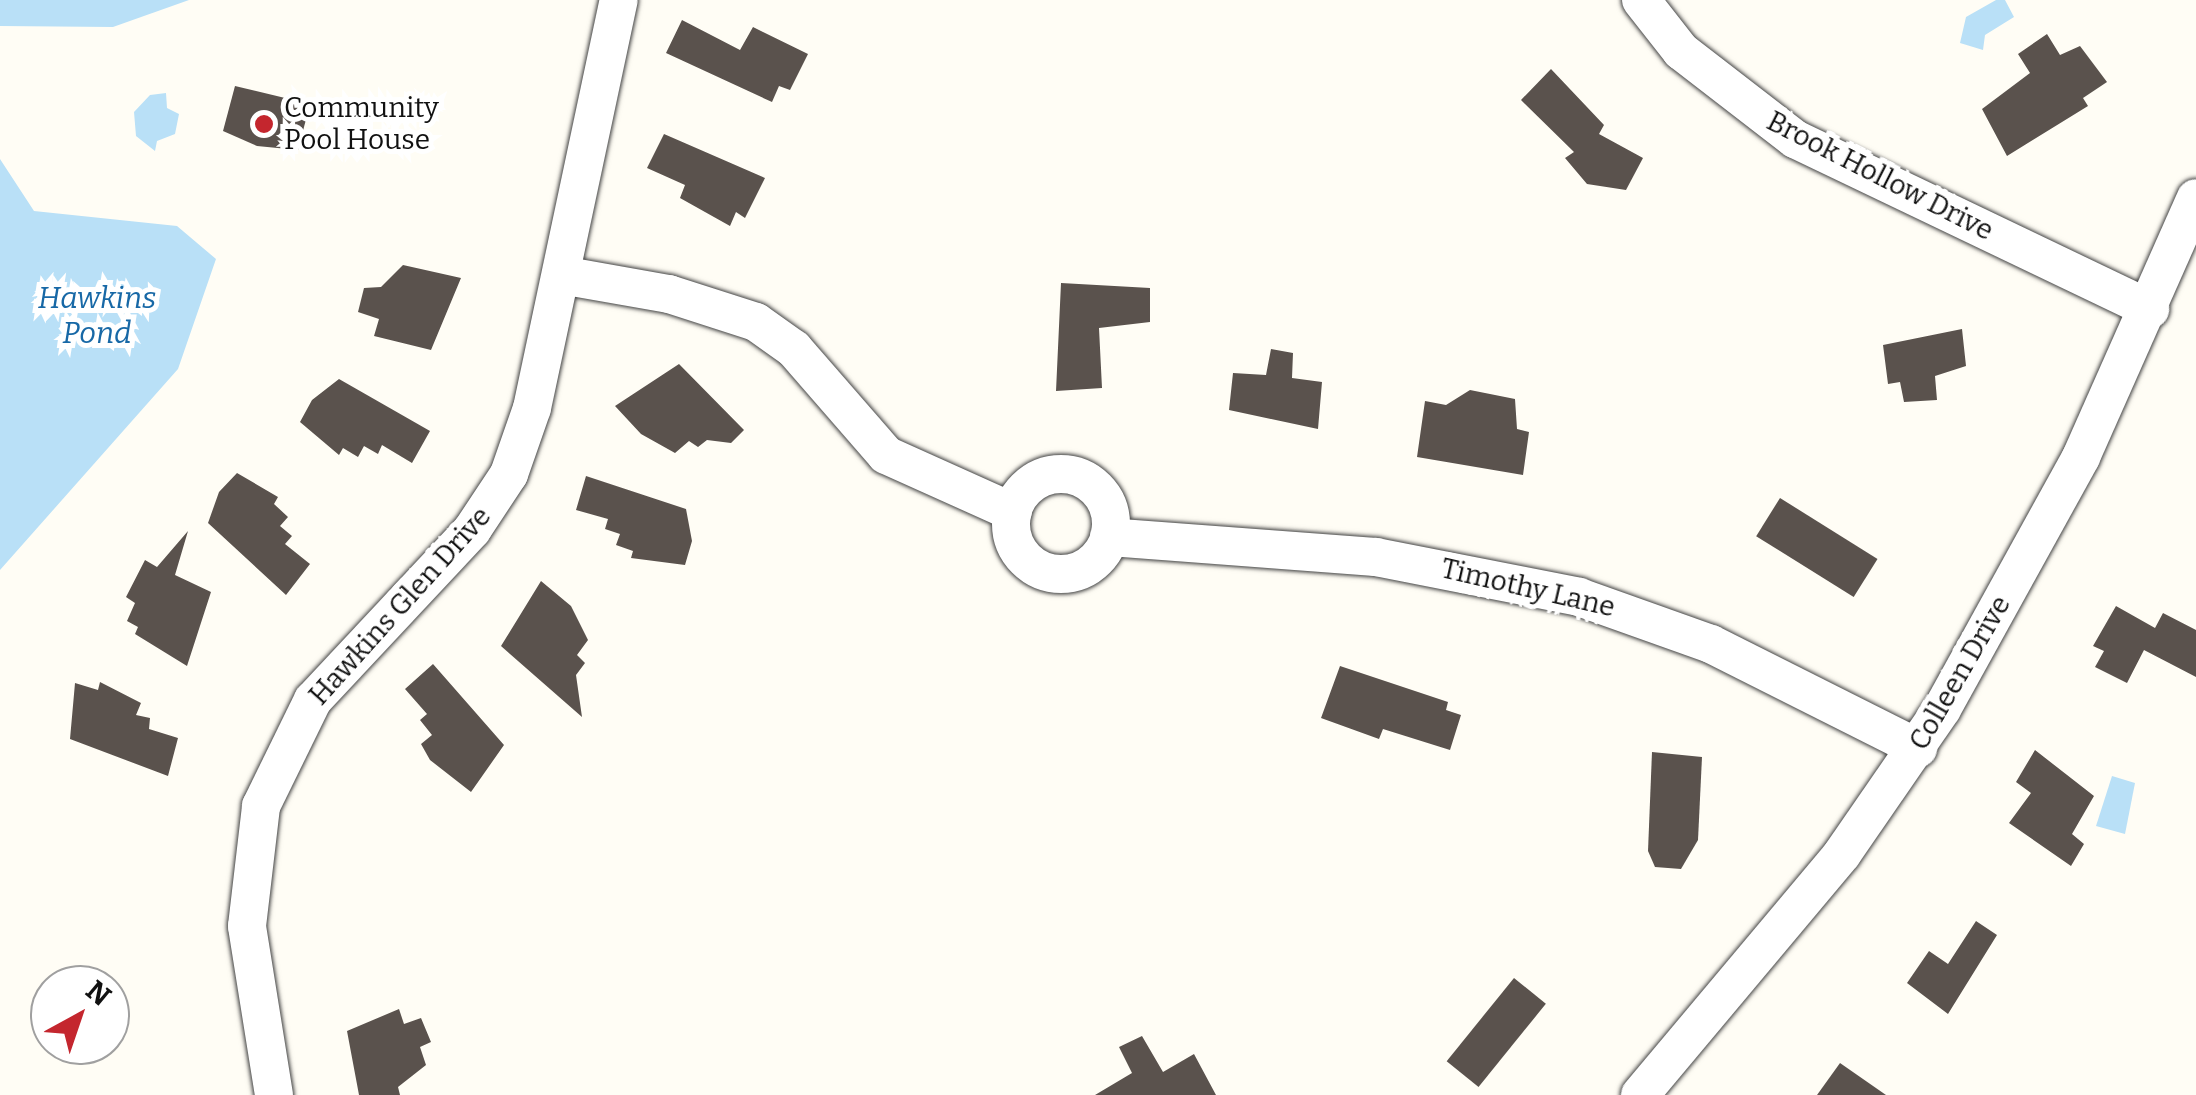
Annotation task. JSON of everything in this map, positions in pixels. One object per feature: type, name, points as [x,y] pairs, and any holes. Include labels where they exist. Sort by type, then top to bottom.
[{"type":"street","name":"Hawkins Glen Drive","points":[[274,1095],[247,926],[248,864],[265,796],[327,682],[502,489],[528,426],[619,0]]},
{"type":"street","name":"Brook Hollow Drive","points":[[1641,0],[1681,51],[1795,138],[2150,309]]},
{"type":"street","name":"Colleen Drive","points":[[1640,1095],[1842,854],[1918,748],[2081,457],[2150,309],[2196,198]]},
{"type":"street","points":[[561,275],[669,294],[756,322],[794,348],[886,456],[1013,512]]},
{"type":"street","points":[[1069,475],[1103,497],[1110,537],[1085,568],[1053,573],[1020,552],[1013,512],[1031,485],[1069,475]]},
{"type":"street","name":"Timothy Lane","points":[[1110,537],[1376,557],[1579,597],[1711,644],[1918,748]]},
{"type":"water","points":[[0,0],[189,0],[113,27],[0,26]]},
{"type":"water","points":[[1996,0],[2005,0],[2014,17],[1985,35],[1983,50],[1960,43],[1966,17]]},
{"type":"water","points":[[166,93],[167,108],[179,114],[175,134],[157,141],[155,151],[136,136],[134,112],[150,95]]},
{"type":"water","name":"Hawkins Pond","points":[[0,159],[34,211],[177,226],[216,259],[178,369],[0,570]]},
{"type":"water","points":[[2112,776],[2135,783],[2125,834],[2096,826]]},
{"type":"building","points":[[682,20],[740,50],[753,27],[808,54],[790,90],[779,86],[772,102],[666,53]]},
{"type":"building","points":[[2047,34],[2060,55],[2080,46],[2107,82],[2083,98],[2088,106],[2007,156],[1982,109],[2030,73],[2018,54]]},
{"type":"building","points":[[1551,69],[1604,125],[1599,134],[1643,158],[1626,190],[1587,184],[1565,158],[1574,152],[1521,100]]},
{"type":"building","name":"Community Pool House","points":[[235,86],[310,104],[298,150],[257,146],[223,131]]},
{"type":"building","points":[[664,134],[765,178],[745,218],[736,212],[730,226],[680,198],[685,185],[647,168]]},
{"type":"building","points":[[403,265],[461,278],[431,350],[374,336],[379,319],[358,312],[364,288],[381,287]]},
{"type":"building","points":[[1061,283],[1150,288],[1150,322],[1099,328],[1102,388],[1056,391]]},
{"type":"building","points":[[1962,329],[1966,366],[1935,376],[1937,400],[1904,402],[1900,382],[1888,384],[1883,345]]},
{"type":"building","points":[[1271,349],[1293,353],[1292,378],[1322,382],[1318,429],[1229,410],[1233,373],[1266,375]]},
{"type":"building","points":[[679,364],[744,430],[731,443],[707,440],[698,447],[689,441],[675,453],[641,434],[615,406]]},
{"type":"building","points":[[339,379],[430,431],[412,463],[382,445],[378,454],[364,446],[358,457],[343,448],[339,455],[300,422],[312,400]]},
{"type":"building","points":[[1470,390],[1515,399],[1517,429],[1529,432],[1523,475],[1417,457],[1425,401],[1446,405]]},
{"type":"building","points":[[237,473],[278,497],[274,504],[288,517],[280,526],[292,536],[285,544],[310,564],[286,595],[208,523],[219,492]]},
{"type":"building","points":[[586,476],[686,509],[692,541],[685,565],[631,558],[633,551],[616,545],[620,534],[605,529],[608,519],[576,510]]},
{"type":"building","points":[[1780,498],[1878,559],[1854,597],[1756,536]]},
{"type":"building","points":[[188,531],[175,575],[211,592],[187,666],[135,634],[138,627],[127,621],[135,603],[126,597],[145,560],[157,567]]},
{"type":"building","points":[[541,581],[571,606],[588,640],[577,655],[585,663],[576,675],[582,717],[501,646]]},
{"type":"building","points":[[2116,606],[2155,628],[2163,613],[2196,630],[2196,677],[2144,650],[2127,683],[2095,667],[2104,651],[2093,646]]},
{"type":"building","points":[[433,664],[504,745],[471,792],[430,760],[421,744],[432,735],[420,720],[427,714],[405,689]]},
{"type":"building","points":[[1340,666],[1448,702],[1446,710],[1461,715],[1450,750],[1383,729],[1379,739],[1321,718]]},
{"type":"building","points":[[100,682],[141,703],[136,715],[150,718],[149,729],[178,738],[168,776],[70,739],[75,683],[98,690]]},
{"type":"building","points":[[2035,750],[2094,796],[2072,834],[2084,844],[2071,866],[2009,823],[2031,793],[2016,782]]},
{"type":"building","points":[[1652,752],[1702,757],[1698,840],[1681,869],[1655,867],[1648,851]]},
{"type":"building","points":[[1976,921],[1997,935],[1948,1014],[1907,983],[1929,951],[1948,964]]},
{"type":"building","points":[[1514,978],[1546,1004],[1479,1087],[1447,1061]]},
{"type":"building","points":[[399,1009],[404,1024],[421,1018],[431,1042],[420,1047],[426,1065],[398,1087],[400,1095],[359,1095],[347,1031]]},
{"type":"building","points":[[1142,1036],[1163,1072],[1194,1054],[1216,1095],[1095,1095],[1132,1073],[1119,1047]]},
{"type":"building","points":[[1840,1063],[1886,1095],[1817,1095]]},
{"type":"place","name":"Community Pool House","points":[[264,124]]}]
